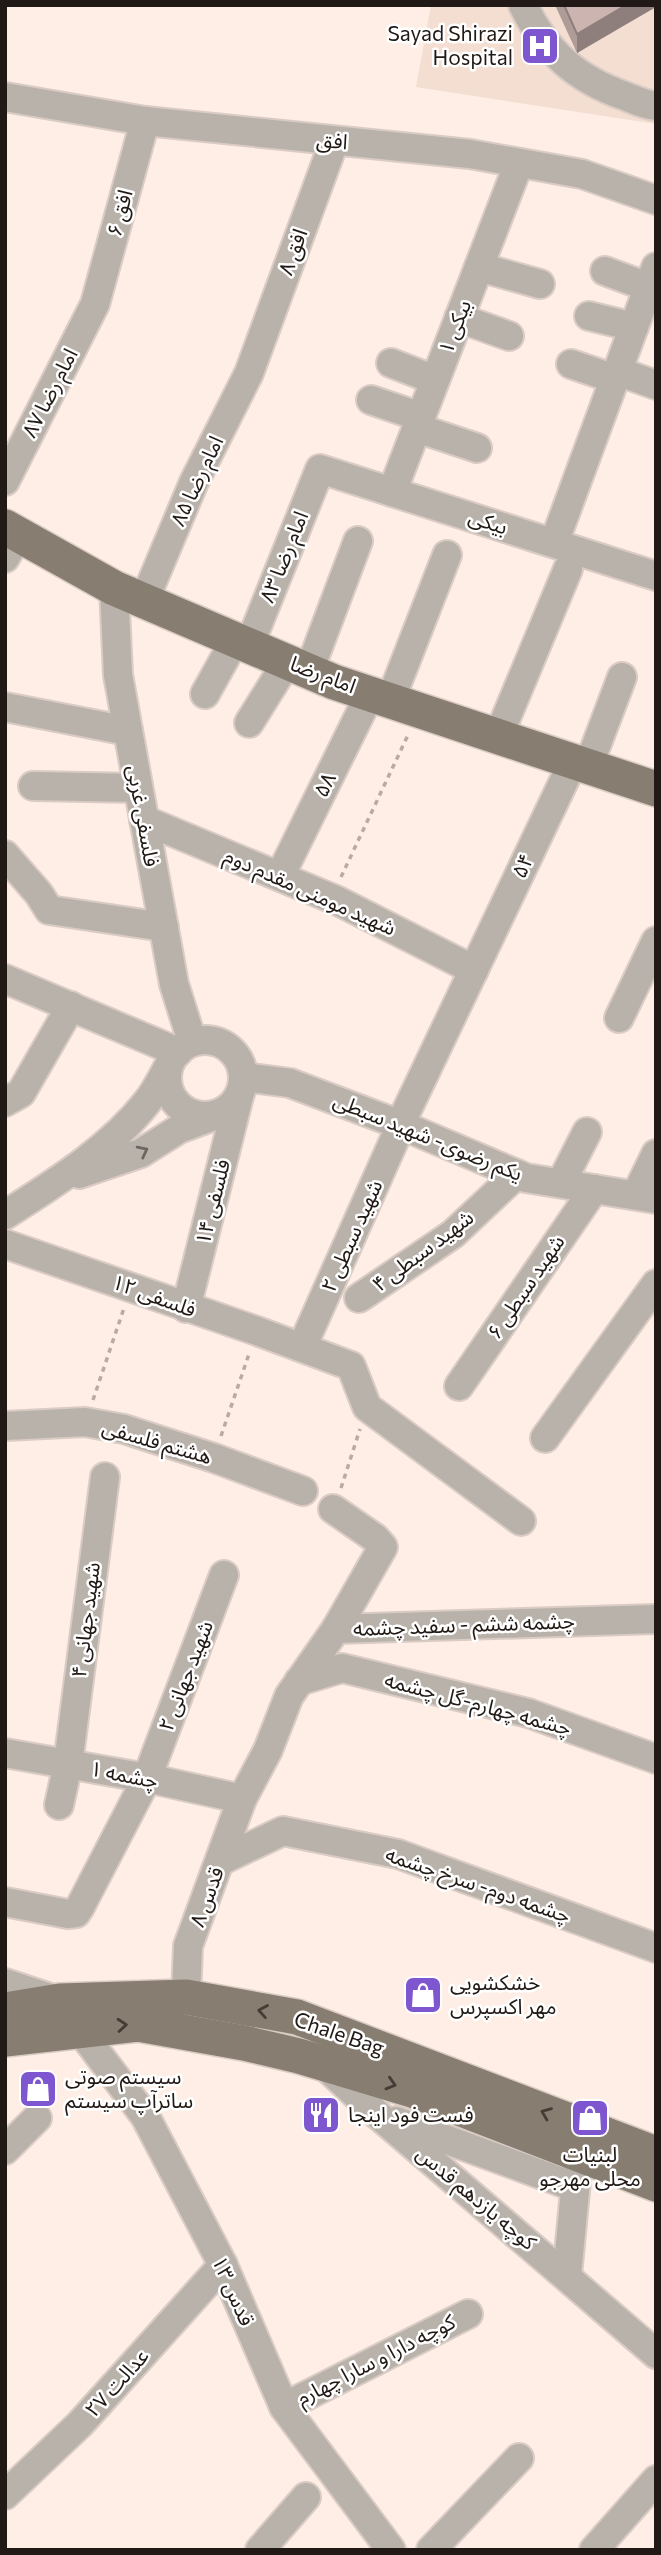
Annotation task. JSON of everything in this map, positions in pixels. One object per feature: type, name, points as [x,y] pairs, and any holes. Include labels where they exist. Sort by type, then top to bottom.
[{"type":"main road","name":"امام رضا","points":[[10,539],[129,595],[298,666],[394,702],[656,789]]},
{"type":"main road","name":"Chale Bag","points":[[5,2039],[69,2015],[186,1997],[297,2017],[656,2154]]},
{"type":"main road","name":"Chale Bag","points":[[5,2010],[138,2024],[244,2043],[322,2063],[412,2091],[577,2171],[656,2184]]},
{"type":"street","points":[[523,5],[533,25],[568,67],[598,87],[656,106]]},
{"type":"street","name":"افق","points":[[5,97],[145,121],[470,154],[582,174],[656,200]]},
{"type":"street","name":"افق ۶","points":[[95,304],[145,121]]},
{"type":"street","name":"افق ۸","points":[[252,362],[334,142]]},
{"type":"street","name":"۱ بیکی","points":[[392,492],[519,163]]},
{"type":"street","points":[[478,267],[540,284]]},
{"type":"street","points":[[554,543],[653,281],[605,271]]},
{"type":"street","name":"امام رضا ۸۷","points":[[5,481],[95,304]]},
{"type":"street","points":[[589,316],[634,327]]},
{"type":"street","points":[[459,318],[509,336]]},
{"type":"street","name":"امام رضا ۸۵","points":[[129,595],[194,482],[252,362]]},
{"type":"street","points":[[391,363],[435,380]]},
{"type":"street","points":[[571,364],[656,385]]},
{"type":"street","points":[[371,400],[477,448]]},
{"type":"street","name":"بیکی","points":[[320,469],[656,576]]},
{"type":"street","name":"امام رضا ۸۳","points":[[205,694],[242,643],[320,469]]},
{"type":"street","points":[[249,723],[298,666],[358,541]]},
{"type":"street","name":"۵۸","points":[[279,876],[394,702],[447,555]]},
{"type":"street","points":[[498,737],[568,569]]},
{"type":"street","name":"فلسفی غربی","points":[[129,595],[118,675],[174,984],[179,1054]]},
{"type":"street","name":"۵۴","points":[[403,1118],[474,970],[622,677]]},
{"type":"street","points":[[5,707],[128,731]]},
{"type":"street","points":[[33,786],[138,788]]},
{"type":"street","name":"شهید مومنی مقدم دوم","points":[[144,820],[331,898],[474,970]]},
{"type":"street","points":[[5,855],[39,894],[49,910],[164,927]]},
{"type":"street","points":[[619,1018],[656,941]]},
{"type":"street","points":[[5,979],[179,1054]]},
{"type":"street","points":[[5,1102],[21,1093],[71,1006]]},
{"type":"street","points":[[5,1215],[56,1182],[117,1135],[148,1100],[179,1054],[208,1040],[224,1044],[239,1059],[241,1087],[218,1115],[179,1129],[141,1153],[56,1182]]},
{"type":"street","points":[[179,1054],[168,1091],[177,1106],[191,1115],[218,1115]]},
{"type":"street","name":"یکم رضوی- شهید سبطی","points":[[241,1087],[290,1083],[403,1118],[526,1178],[646,1197]]},
{"type":"street","name":"۱۴ فلسفی","points":[[186,1308],[241,1087]]},
{"type":"street","name":"۲ شهید سبطی","points":[[302,1348],[403,1118]]},
{"type":"street","points":[[561,1183],[587,1132]]},
{"type":"street","points":[[646,1197],[656,1154]]},
{"type":"street","name":"۴ شهید سبطی","points":[[359,1298],[453,1234],[517,1174]]},
{"type":"street","name":"۶ شهید سبطی","points":[[459,1385],[594,1189]]},
{"type":"street","name":"۱۲ فلسفی","points":[[5,1244],[351,1366],[368,1407]]},
{"type":"street","points":[[545,1438],[656,1284]]},
{"type":"street","points":[[368,1407],[521,1521]]},
{"type":"street","name":"هشتم فلسفی","points":[[5,1426],[85,1422],[124,1429],[214,1458],[303,1492]]},
{"type":"street","name":"۴ شهید جهانی","points":[[60,1805],[68,1764],[105,1477]]},
{"type":"street","points":[[334,1509],[383,1546],[336,1629]]},
{"type":"street","name":"۲ شهید جهانی","points":[[5,1902],[68,1914],[76,1913],[147,1778],[225,1575]]},
{"type":"street","name":"چشمه ششم - سفید چشمه","points":[[242,1800],[268,1750],[289,1696],[336,1629],[656,1619]]},
{"type":"street","name":"چشمه چهارم-گل چشمه","points":[[299,1681],[342,1668],[528,1713],[656,1759]]},
{"type":"street","name":"چشمه ۱","points":[[5,1753],[147,1778],[242,1800]]},
{"type":"street","name":"قدس ۸","points":[[186,1997],[188,1946],[242,1800]]},
{"type":"street","name":"چشمه دوم- سرخ چشمه","points":[[220,1861],[283,1831],[398,1854],[656,1948]]},
{"type":"street","points":[[626,1937],[656,1931]]},
{"type":"street","points":[[5,1983],[69,2015]]},
{"type":"street","name":"قدس ۱۳","points":[[69,2015],[145,2116],[223,2265],[284,2407],[391,2550]]},
{"type":"street","name":"کوچه یازدهم قدس","points":[[322,2063],[377,2114],[656,2354]]},
{"type":"street","points":[[377,2114],[577,2171],[567,2276]]},
{"type":"street","points":[[5,2150],[37,2118]]},
{"type":"street","name":"عدالت ۲۷","points":[[5,2495],[80,2424],[223,2265]]},
{"type":"street","name":"کوچه دارا و سارا چهارم","points":[[284,2407],[468,2314]]},
{"type":"street","points":[[431,2550],[519,2458]]},
{"type":"street","points":[[594,2550],[656,2480]]},
{"type":"street","points":[[260,2550],[306,2497]]},
{"type":"path","points":[[331,898],[394,702]]},
{"type":"path","points":[[85,1422],[132,1287]]},
{"type":"path","points":[[214,1458],[257,1331]]},
{"type":"path","points":[[334,1509],[368,1407]]},
{"type":"shaded area","name":"Sayad Shirazi Hospital","points":[[431,5],[656,5],[656,124],[416,87]]},
{"type":"building","points":[[564,5],[626,5],[577,34]]},
{"type":"place","name":"Sayad Shirazi Hospital","points":[[540,46]]},
{"type":"place","name":"خشکشویی مهر اکسپرس","points":[[423,1995]]},
{"type":"place","name":"سیستم صوتی ساترآپ سیستم","points":[[38,2089]]},
{"type":"place","name":"فست فود اينجا","points":[[321,2115]]},
{"type":"place","name":"لبنیات محلی مهرجو","points":[[590,2118]]}]
